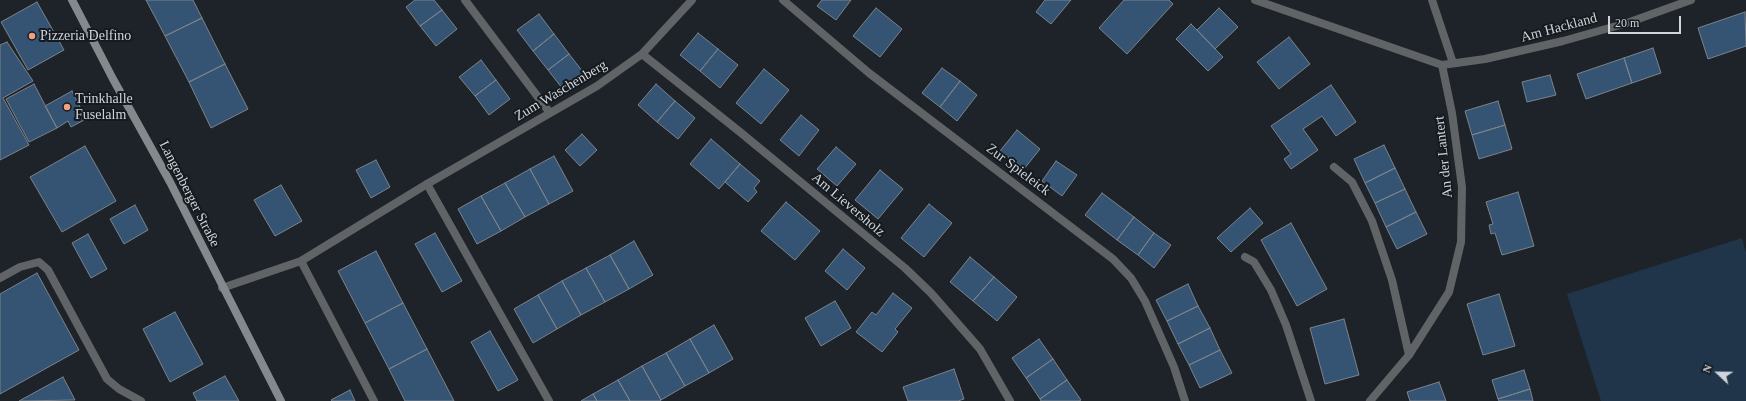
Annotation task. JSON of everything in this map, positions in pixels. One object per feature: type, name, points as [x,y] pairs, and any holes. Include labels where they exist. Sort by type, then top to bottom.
[{"type":"main road","name":"Langenberger Straße","points":[[72,0],[113,79],[170,182],[222,288],[281,401]]},
{"type":"street","points":[[465,0],[550,113]]},
{"type":"street","name":"Zum Waschenberg","points":[[222,288],[301,261],[427,184],[597,86],[642,54],[692,0]]},
{"type":"street","name":"Zur Spieleick","points":[[783,0],[869,73],[1112,259],[1131,278],[1144,300],[1174,367],[1185,401]]},
{"type":"street","name":"Am Hackland","points":[[1255,0],[1442,65],[1485,59],[1563,41],[1627,23],[1691,0]]},
{"type":"street","points":[[1432,0],[1453,63]]},
{"type":"street","name":"Am Lieversholz","points":[[642,54],[740,132],[905,268],[926,288],[980,349],[1010,401]]},
{"type":"street","name":"An der Lantert","points":[[1370,401],[1409,355],[1449,292],[1461,242],[1462,187],[1452,113],[1442,65]]},
{"type":"street","points":[[1334,167],[1352,182],[1372,221],[1392,280],[1409,355]]},
{"type":"street","points":[[427,184],[549,401]]},
{"type":"street","points":[[1245,257],[1254,262],[1271,290],[1286,325],[1311,401]]},
{"type":"street","points":[[301,261],[374,401]]},
{"type":"street","points":[[0,278],[20,267],[38,262],[48,270],[107,379],[119,389],[140,401]]},
{"type":"shaded area","points":[[1742,238],[1746,253],[1746,401],[1601,401],[1567,294]]},
{"type":"building","points":[[146,0],[193,0],[202,18],[165,36]]},
{"type":"building","points":[[415,0],[434,0],[442,10],[420,26],[406,7]]},
{"type":"building","points":[[822,0],[851,0],[836,20],[817,6]]},
{"type":"building","points":[[1045,0],[1071,0],[1051,24],[1036,12]]},
{"type":"building","points":[[1124,0],[1169,0],[1173,4],[1127,54],[1099,28]]},
{"type":"building","points":[[37,2],[64,50],[28,70],[1,22]]},
{"type":"building","points":[[876,8],[902,29],[880,57],[853,36]]},
{"type":"building","points":[[1219,8],[1238,27],[1215,49],[1197,30]]},
{"type":"building","points":[[442,10],[457,29],[436,46],[420,26]]},
{"type":"building","points":[[1745,12],[1746,46],[1708,59],[1698,28]]},
{"type":"building","points":[[539,14],[554,34],[533,51],[517,30]]},
{"type":"building","points":[[202,18],[225,64],[189,82],[165,36]]},
{"type":"building","points":[[1191,24],[1223,57],[1208,71],[1176,39]]},
{"type":"building","points":[[698,33],[718,49],[700,71],[680,55]]},
{"type":"building","points":[[554,34],[569,54],[548,70],[533,51]]},
{"type":"building","points":[[1289,37],[1310,64],[1279,89],[1257,62]]},
{"type":"building","points":[[7,42],[33,81],[3,98],[29,145],[0,160],[0,45]]},
{"type":"building","points":[[1653,48],[1661,73],[1632,83],[1624,58]]},
{"type":"building","points":[[718,49],[738,65],[720,88],[700,71]]},
{"type":"building","points":[[569,54],[583,72],[562,88],[548,70]]},
{"type":"building","points":[[1624,58],[1632,83],[1586,99],[1577,74]]},
{"type":"building","points":[[481,60],[496,80],[475,96],[459,77]]},
{"type":"building","points":[[225,64],[248,109],[211,128],[189,82]]},
{"type":"building","points":[[942,68],[960,81],[940,107],[922,93]]},
{"type":"building","points":[[764,69],[789,90],[761,124],[736,103]]},
{"type":"building","points":[[1550,75],[1556,95],[1527,102],[1522,82]]},
{"type":"building","points":[[496,80],[510,99],[489,115],[475,96]]},
{"type":"building","points":[[960,81],[977,95],[957,121],[940,107]]},
{"type":"building","points":[[34,84],[57,128],[29,142],[6,99]]},
{"type":"building","points":[[656,84],[675,101],[657,122],[638,105]]},
{"type":"building","points":[[1331,85],[1356,122],[1336,136],[1322,116],[1303,129],[1318,150],[1291,169],[1284,159],[1291,154],[1271,126]]},
{"type":"building","points":[[72,91],[86,119],[71,127],[68,121],[57,128],[45,106]]},
{"type":"building","points":[[675,101],[695,118],[678,139],[657,122]]},
{"type":"building","points":[[1498,101],[1505,125],[1472,135],[1465,111]]},
{"type":"building","points":[[801,115],[819,130],[799,156],[780,140]]},
{"type":"building","points":[[1505,125],[1512,149],[1479,159],[1472,135]]},
{"type":"building","points":[[1017,130],[1040,149],[1024,169],[1000,151]]},
{"type":"building","points":[[582,134],[597,150],[580,166],[565,150]]},
{"type":"building","points":[[711,139],[740,164],[719,189],[690,164]]},
{"type":"building","points":[[1384,145],[1395,168],[1365,183],[1354,159]]},
{"type":"building","points":[[85,146],[116,201],[62,232],[30,177]]},
{"type":"building","points":[[836,147],[856,164],[837,186],[817,169]]},
{"type":"building","points":[[554,156],[573,191],[549,204],[530,169]]},
{"type":"building","points":[[376,160],[390,187],[371,198],[356,170]]},
{"type":"building","points":[[1056,161],[1077,175],[1062,196],[1042,181]]},
{"type":"building","points":[[740,164],[760,181],[754,188],[757,192],[748,202],[725,182]]},
{"type":"building","points":[[1395,168],[1405,189],[1375,203],[1365,183]]},
{"type":"building","points":[[530,169],[549,204],[525,217],[505,183]]},
{"type":"building","points":[[880,170],[903,189],[878,219],[855,200]]},
{"type":"building","points":[[505,183],[525,217],[501,231],[481,196]]},
{"type":"building","points":[[281,185],[302,221],[275,236],[254,200]]},
{"type":"building","points":[[1405,189],[1416,212],[1386,227],[1375,203]]},
{"type":"building","points":[[1518,192],[1534,246],[1502,255],[1495,233],[1491,234],[1489,225],[1493,224],[1486,202]]},
{"type":"building","points":[[1102,193],[1134,217],[1117,240],[1085,215]]},
{"type":"building","points":[[481,196],[501,231],[477,244],[458,209]]},
{"type":"building","points":[[786,202],[820,231],[795,260],[761,231]]},
{"type":"building","points":[[929,204],[952,223],[924,257],[901,238]]},
{"type":"building","points":[[135,205],[148,230],[124,244],[110,219]]},
{"type":"building","points":[[1250,208],[1263,223],[1231,252],[1217,238]]},
{"type":"building","points":[[1416,212],[1427,234],[1397,249],[1386,227]]},
{"type":"building","points":[[1134,217],[1154,233],[1138,255],[1117,240]]},
{"type":"building","points":[[1291,223],[1327,289],[1297,306],[1261,240]]},
{"type":"building","points":[[435,233],[462,281],[442,292],[415,244]]},
{"type":"building","points":[[1154,233],[1171,245],[1154,268],[1138,255]]},
{"type":"building","points":[[88,234],[107,269],[91,278],[72,243]]},
{"type":"building","points":[[634,241],[653,275],[629,289],[610,255]]},
{"type":"building","points":[[843,249],[865,268],[847,290],[825,271]]},
{"type":"building","points":[[376,251],[403,303],[365,323],[338,271]]},
{"type":"building","points":[[610,255],[629,289],[605,302],[586,268]]},
{"type":"building","points":[[970,257],[994,277],[973,301],[950,282]]},
{"type":"building","points":[[586,268],[605,302],[581,315],[562,281]]},
{"type":"building","points":[[37,273],[79,350],[0,394],[0,294]]},
{"type":"building","points":[[994,277],[1017,297],[997,321],[973,301]]},
{"type":"building","points":[[562,281],[581,315],[557,329],[538,295]]},
{"type":"building","points":[[1188,284],[1198,306],[1167,321],[1156,300]]},
{"type":"building","points":[[893,293],[912,308],[895,329],[898,332],[882,352],[856,332],[872,312],[876,315]]},
{"type":"building","points":[[1499,294],[1515,346],[1483,355],[1467,304]]},
{"type":"building","points":[[538,295],[557,329],[533,343],[514,309]]},
{"type":"building","points":[[835,301],[851,328],[821,346],[805,318]]},
{"type":"building","points":[[403,303],[427,349],[389,369],[365,323]]},
{"type":"building","points":[[1198,306],[1210,328],[1178,344],[1167,321]]},
{"type":"building","points":[[175,312],[203,364],[170,382],[143,329]]},
{"type":"building","points":[[1344,319],[1359,375],[1325,384],[1310,328]]},
{"type":"building","points":[[714,325],[733,359],[709,373],[690,339]]},
{"type":"building","points":[[1210,328],[1220,350],[1189,365],[1178,344]]},
{"type":"building","points":[[490,331],[518,380],[498,391],[471,342]]},
{"type":"building","points":[[690,339],[709,373],[685,386],[666,353]]},
{"type":"building","points":[[1039,339],[1053,359],[1026,378],[1012,358]]},
{"type":"building","points":[[427,349],[454,401],[405,401],[389,369]]},
{"type":"building","points":[[1220,350],[1232,373],[1200,388],[1189,365]]},
{"type":"building","points":[[666,353],[685,386],[661,400],[642,366]]},
{"type":"building","points":[[1053,359],[1067,380],[1040,399],[1026,378]]},
{"type":"building","points":[[642,366],[661,400],[660,401],[630,401],[618,380]]},
{"type":"building","points":[[954,369],[964,399],[958,401],[908,401],[903,387]]},
{"type":"building","points":[[1524,370],[1530,389],[1498,399],[1492,380]]},
{"type":"building","points":[[225,376],[239,401],[197,401],[193,393]]},
{"type":"building","points":[[63,377],[75,400],[19,401]]},
{"type":"building","points":[[618,380],[630,401],[597,401],[593,394]]},
{"type":"building","points":[[1067,380],[1081,400],[1041,401],[1040,399]]},
{"type":"building","points":[[1439,382],[1446,401],[1410,401],[1407,392]]},
{"type":"building","points":[[1530,389],[1533,401],[1499,401],[1498,399]]},
{"type":"building","points":[[350,390],[355,401],[331,400]]},
{"type":"building","points":[[593,394],[597,401],[581,401]]},
{"type":"place","name":"Pizzeria Delfino","points":[[32,36]]},
{"type":"place","name":"Trinkhalle Fuselalm","points":[[67,107]]}]
